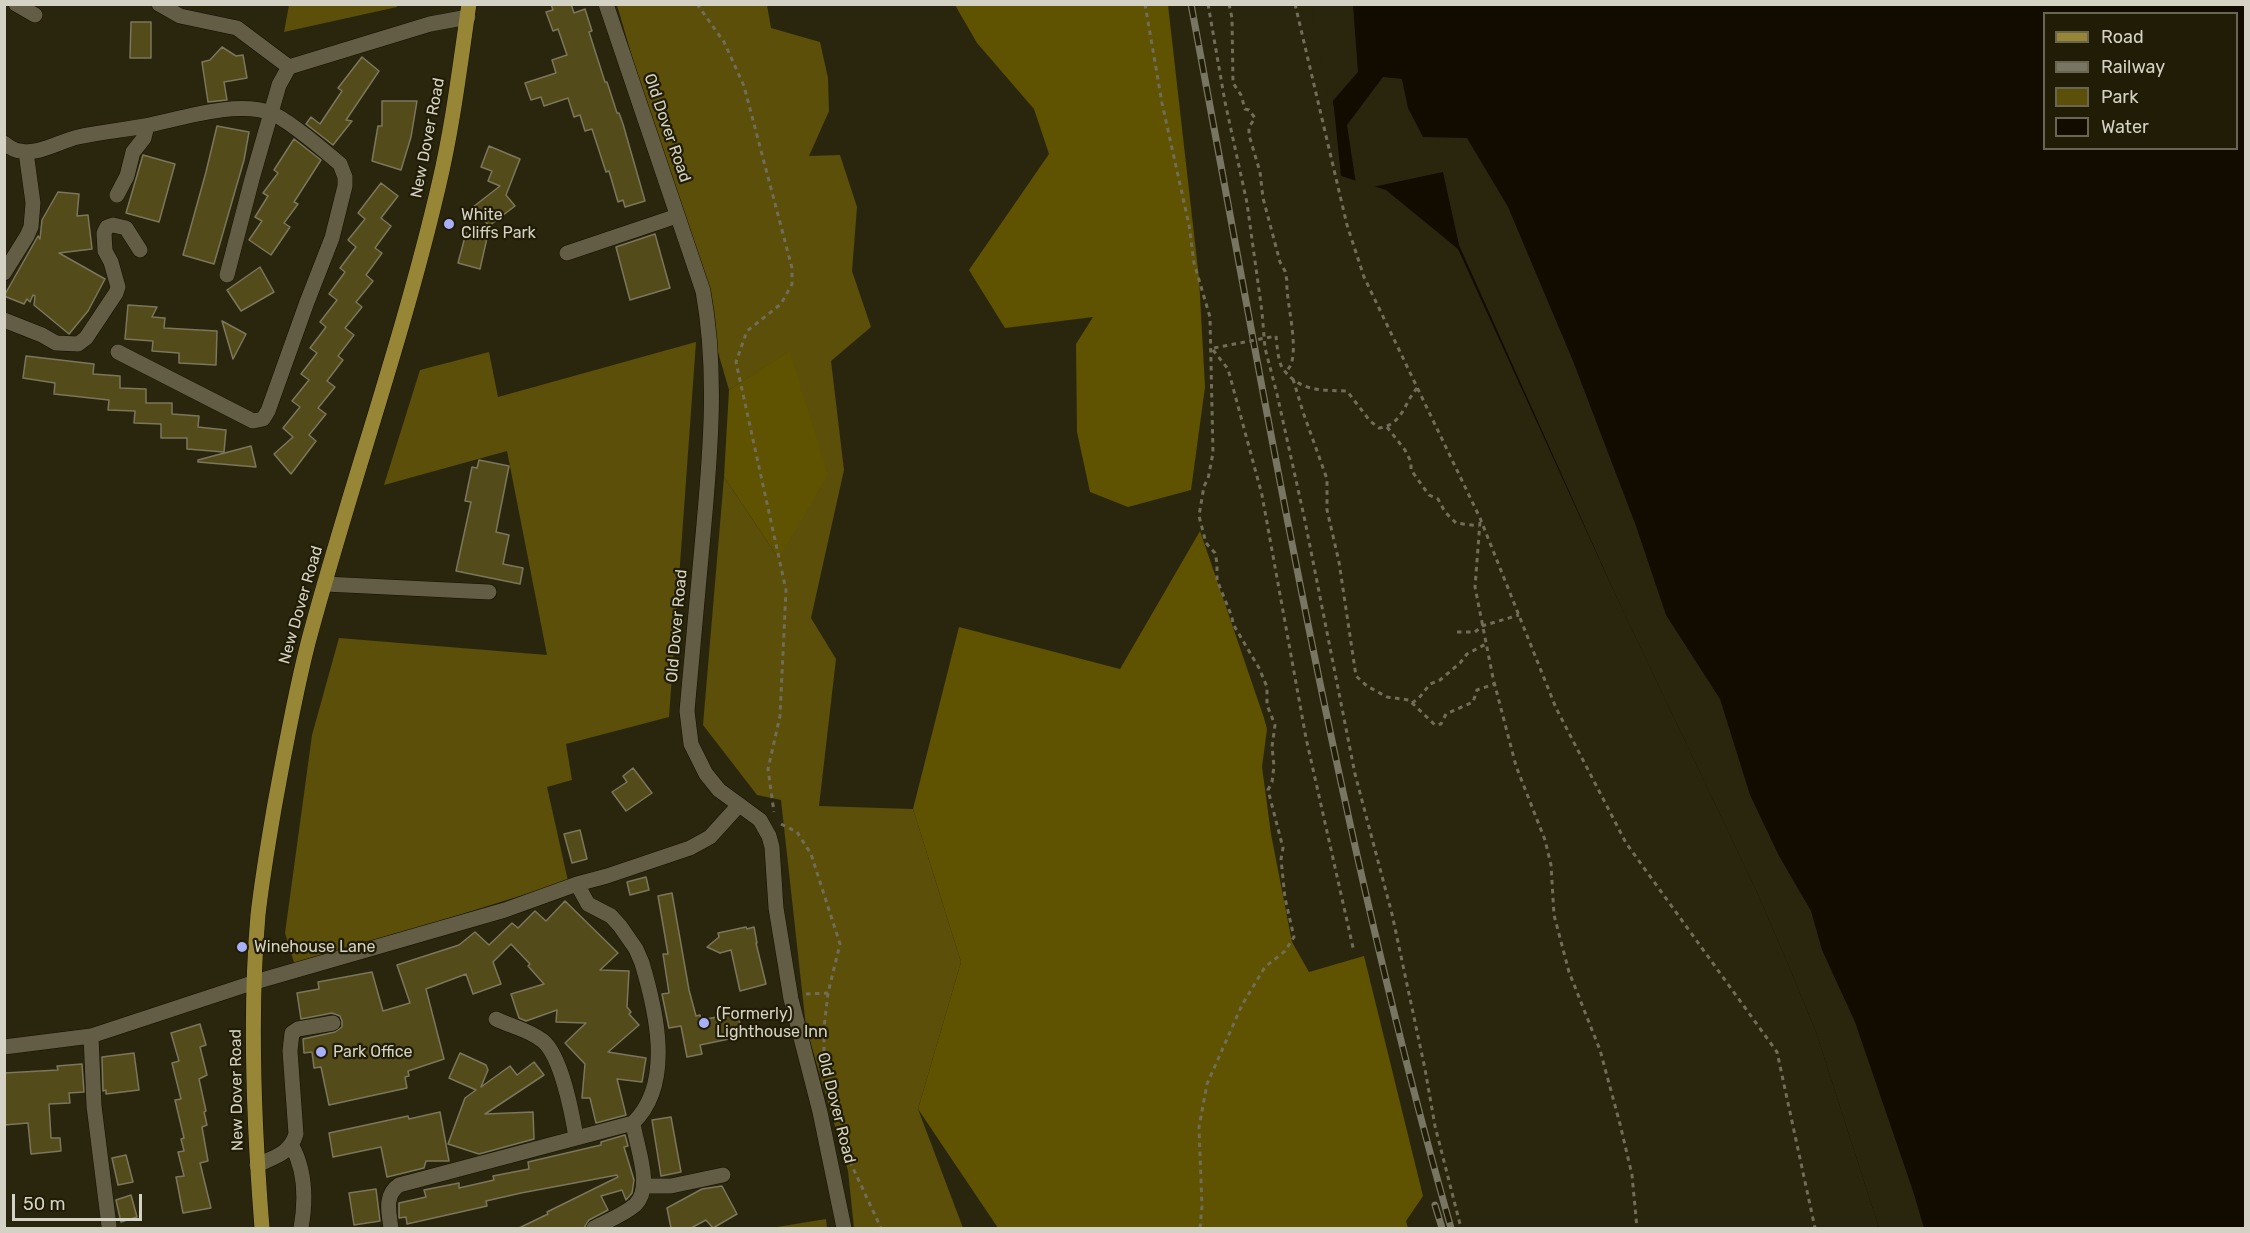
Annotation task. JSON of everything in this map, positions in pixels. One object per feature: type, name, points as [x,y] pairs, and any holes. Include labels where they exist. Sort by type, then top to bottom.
[{"type":"main road","name":"New Dover Road","points":[[262,1228],[257,1165],[255,982],[258,915],[281,772],[299,681],[325,584],[407,304],[436,195],[451,126],[469,11]]},
{"type":"street","points":[[16,4],[35,15]]},
{"type":"street","points":[[159,4],[180,16],[237,28],[289,67]]},
{"type":"street","name":"Old Dover Road","points":[[606,4],[703,291],[712,352],[709,463],[688,726],[693,751],[712,783],[760,820],[769,836],[772,847],[776,908],[791,999],[820,1112],[844,1228]]},
{"type":"street","points":[[227,275],[279,85],[289,67],[469,11]]},
{"type":"street","points":[[4,143],[19,152],[26,152],[77,137],[147,126],[202,113],[237,109],[271,113],[340,164],[345,177],[344,195],[332,238],[306,302],[268,411],[263,419],[253,421],[118,352]]},
{"type":"street","points":[[117,195],[127,176],[133,152],[144,138],[147,126]]},
{"type":"street","points":[[4,273],[30,227],[33,203],[26,152]]},
{"type":"street","points":[[567,253],[677,216]]},
{"type":"street","points":[[4,320],[56,343],[78,344],[86,338],[116,293],[117,281],[105,251],[104,233],[107,227],[113,225],[126,228],[140,250]]},
{"type":"street","points":[[325,584],[489,592]]},
{"type":"street","points":[[4,1047],[91,1036],[255,982],[505,910],[690,848],[710,837],[739,805]]},
{"type":"street","points":[[391,1228],[388,1203],[393,1189],[399,1185],[633,1123],[648,1103],[658,1062],[658,1040],[646,977],[636,949],[620,926],[611,916],[588,904],[577,884]]},
{"type":"street","points":[[496,1019],[538,1038],[549,1047],[562,1077],[576,1137]]},
{"type":"street","points":[[257,1165],[287,1151],[292,1146],[296,1134],[290,1051],[292,1033],[298,1029],[333,1023]]},
{"type":"street","points":[[91,1036],[94,1106],[109,1226]]},
{"type":"street","points":[[594,1228],[636,1203],[644,1186],[643,1168],[633,1123]]},
{"type":"street","points":[[292,1146],[299,1159],[306,1196],[301,1228]]},
{"type":"street","points":[[644,1186],[671,1186],[723,1175]]},
{"type":"path","points":[[697,4],[724,42],[744,86],[792,268],[792,284],[781,304],[747,331],[736,362],[786,590],[780,716],[768,769],[775,821],[796,832],[811,855],[840,944],[828,993],[824,1028],[824,1055],[838,1114]]},
{"type":"path","points":[[1145,4],[1162,103],[1189,225],[1194,262],[1210,317],[1213,348],[1214,453],[1204,486],[1199,516],[1206,543],[1215,553],[1217,580],[1233,624],[1259,668],[1267,687],[1268,705],[1275,725],[1272,747],[1274,766],[1272,782],[1268,790],[1283,848],[1281,859],[1285,898],[1294,937],[1285,951],[1265,967],[1242,1005],[1207,1084],[1199,1127],[1202,1206],[1200,1228]]},
{"type":"path","points":[[1208,4],[1225,102],[1247,203],[1265,348],[1302,509],[1355,774],[1392,914],[1421,1046],[1435,1126],[1461,1228]]},
{"type":"path","points":[[1229,4],[1232,18],[1233,83],[1241,95],[1245,109],[1249,110],[1255,118],[1249,127],[1249,135],[1260,172],[1263,198],[1287,280],[1293,349],[1292,363],[1290,369],[1286,371]]},
{"type":"path","points":[[1294,4],[1347,225],[1364,277],[1480,518],[1556,708],[1626,843],[1777,1053],[1815,1228]]},
{"type":"path","points":[[1213,348],[1276,336],[1282,368],[1293,379],[1309,389],[1347,391],[1370,421],[1379,428],[1388,427],[1406,409],[1418,387]]},
{"type":"path","points":[[1213,348],[1228,369],[1262,495],[1306,738],[1354,952]]},
{"type":"path","points":[[1293,379],[1328,479],[1327,510],[1339,562],[1356,676],[1377,692],[1397,699],[1409,700],[1435,725],[1441,724],[1446,714],[1473,702],[1477,690],[1494,684]]},
{"type":"path","points":[[1388,427],[1405,450],[1411,462],[1411,470],[1430,495],[1438,499],[1445,512],[1456,524],[1480,526]]},
{"type":"path","points":[[1480,518],[1476,587],[1494,684],[1516,766],[1545,840],[1551,865],[1554,915],[1569,972],[1600,1050],[1620,1124],[1632,1175],[1637,1228]]},
{"type":"path","points":[[1457,632],[1475,632],[1482,626],[1519,615]]},
{"type":"path","points":[[1412,703],[1430,684],[1440,680],[1467,654],[1486,644]]},
{"type":"path","points":[[791,999],[800,994],[828,993]]},
{"type":"path","points":[[844,1148],[880,1228]]},
{"type":"green space","points":[[289,4],[397,5],[397,7],[284,32]]},
{"type":"green space","points":[[617,5],[767,5],[771,28],[820,42],[828,78],[829,111],[809,156],[840,155],[857,207],[852,271],[871,327],[831,361],[844,470],[811,618],[836,659],[819,806],[913,809],[961,962],[918,1109],[963,1228],[854,1228],[848,1171],[806,1027],[781,800],[757,795],[703,725],[724,477],[779,559],[790,352],[729,390]]},
{"type":"green space","points":[[696,342],[669,717],[566,744],[572,780],[547,787],[568,881],[295,966],[285,933],[312,735],[339,638],[547,655],[507,451],[384,485],[420,370],[489,352],[498,397]]},
{"type":"green space","points":[[826,1219],[827,1228],[771,1228]]},
{"type":"shaded area","points":[[955,5],[1168,5],[1199,278],[1205,387],[1191,490],[1128,507],[1090,492],[1077,432],[1076,344],[1093,317],[1005,328],[969,270],[1049,154],[1034,109],[977,43]]},
{"type":"shaded area","points":[[790,351],[828,475],[779,559],[724,477],[729,390]]},
{"type":"shaded area","points":[[1200,531],[1267,729],[1262,767],[1271,834],[1292,942],[1309,972],[1364,956],[1423,1196],[1406,1221],[1408,1228],[998,1228],[918,1109],[961,962],[913,809],[959,627],[1120,669]]},
{"type":"water","points":[[1314,5],[2245,5],[2245,1228],[1879,1228],[1816,1032],[1785,957],[1756,890],[1616,596],[1458,249],[1386,190],[1341,176],[1334,108]]},
{"type":"pier","points":[[1311,4],[1353,5],[1358,72],[1330,104]]},
{"type":"pier","points":[[1383,77],[1402,79],[1408,108],[1423,137],[1467,138],[1508,207],[1573,361],[1636,526],[1666,615],[1720,699],[1750,795],[1779,856],[1811,911],[1822,950],[1855,1022],[1924,1228],[1879,1228],[1816,1032],[1756,890],[1616,596],[1459,245],[1443,172],[1368,188],[1356,184],[1347,125]]},
{"type":"building","points":[[551,4],[571,4],[574,13],[585,9],[592,31],[589,32],[605,82],[607,82],[623,124],[645,201],[625,207],[623,200],[618,202],[609,171],[606,172],[592,129],[585,131],[580,115],[574,117],[568,98],[544,106],[541,97],[531,100],[525,83],[556,73],[552,60],[567,55],[558,29],[553,31],[546,12],[553,10]]},
{"type":"building","points":[[131,22],[151,22],[151,58],[130,58]]},
{"type":"building","points":[[222,47],[236,56],[243,55],[247,78],[224,82],[227,100],[208,102],[202,62],[210,60]]},
{"type":"building","points":[[362,57],[379,71],[346,120],[352,121],[333,145],[306,124],[311,117],[320,124],[342,91],[338,88]]},
{"type":"building","points":[[382,101],[417,101],[411,137],[401,170],[372,161],[378,126],[382,126]]},
{"type":"building","points":[[217,126],[249,132],[244,160],[214,264],[183,255]]},
{"type":"building","points":[[294,139],[321,160],[294,202],[298,204],[284,223],[290,227],[271,255],[249,240],[262,221],[255,217],[268,196],[263,193],[278,173],[274,170]]},
{"type":"building","points":[[489,146],[520,159],[506,195],[515,206],[489,226],[473,207],[500,186],[488,181],[492,171],[481,167]]},
{"type":"building","points":[[143,155],[175,164],[159,222],[126,213]]},
{"type":"building","points":[[381,183],[398,196],[381,218],[391,226],[375,248],[382,253],[366,275],[373,281],[356,302],[362,307],[345,328],[354,335],[338,356],[343,360],[327,381],[335,387],[318,408],[326,414],[309,435],[316,441],[291,474],[274,454],[293,437],[283,428],[300,407],[292,401],[309,380],[301,374],[317,353],[310,348],[326,327],[320,322],[337,300],[329,294],[345,272],[340,268],[356,247],[348,240],[365,219],[358,213]]},
{"type":"building","points":[[58,192],[79,194],[77,216],[88,215],[92,249],[59,253],[105,279],[88,311],[69,334],[34,305],[35,296],[33,295],[30,302],[27,299],[24,304],[4,296],[38,236],[40,239],[42,220]]},
{"type":"building","points":[[466,233],[487,238],[480,269],[458,263]]},
{"type":"building","points":[[655,234],[670,288],[630,300],[616,247]]},
{"type":"building","points":[[260,267],[274,292],[241,311],[227,290]]},
{"type":"building","points":[[128,305],[157,307],[152,317],[165,318],[164,328],[217,331],[216,365],[179,363],[179,353],[152,351],[153,341],[125,339]]},
{"type":"building","points":[[222,321],[246,334],[233,359]]},
{"type":"building","points":[[26,356],[94,364],[93,374],[120,376],[120,388],[146,389],[146,403],[172,403],[172,414],[199,416],[198,427],[226,430],[224,452],[187,449],[187,438],[161,438],[161,424],[134,423],[135,411],[108,410],[109,400],[54,394],[55,383],[23,378]]},
{"type":"building","points":[[251,446],[256,467],[198,462],[198,460]]},
{"type":"building","points":[[479,460],[509,466],[496,532],[509,535],[503,564],[523,568],[520,584],[456,571],[471,502],[465,501],[472,467],[477,468]]},
{"type":"building","points":[[633,768],[652,793],[626,811],[612,792],[627,782],[623,776]]},
{"type":"building","points":[[580,830],[587,859],[572,863],[564,834]]},
{"type":"building","points":[[646,877],[649,890],[630,895],[627,882]]},
{"type":"building","points":[[672,893],[689,990],[696,1016],[700,1015],[701,1020],[738,1013],[741,1031],[728,1034],[729,1039],[700,1045],[702,1054],[687,1057],[681,1026],[669,1028],[662,994],[669,993],[663,954],[668,954],[658,896]]},
{"type":"building","points":[[565,901],[618,953],[600,970],[629,971],[627,1007],[631,1012],[629,1014],[639,1025],[608,1052],[646,1058],[642,1082],[617,1079],[626,1115],[596,1123],[590,1098],[582,1098],[585,1064],[565,1043],[586,1023],[556,1022],[557,1010],[526,1021],[519,1018],[511,994],[544,984],[528,966],[530,964],[511,944],[493,962],[501,984],[473,994],[466,974],[426,989],[444,1059],[408,1071],[409,1076],[405,1077],[407,1088],[329,1105],[321,1067],[314,1068],[312,1052],[304,1053],[303,1039],[335,1032],[342,1027],[342,1021],[340,1016],[332,1013],[301,1019],[297,993],[319,989],[318,982],[372,972],[383,1011],[410,1003],[397,965],[459,945],[475,932],[489,945],[512,923],[518,928],[535,911],[546,921]]},
{"type":"building","points":[[746,927],[747,929],[754,927],[766,984],[740,991],[731,950],[720,953],[707,947],[719,937],[718,933]]},
{"type":"building","points":[[200,1024],[206,1045],[200,1047],[207,1075],[199,1079],[206,1111],[204,1112],[207,1125],[202,1127],[208,1161],[200,1163],[211,1208],[183,1213],[176,1177],[184,1176],[178,1152],[184,1151],[181,1139],[184,1138],[175,1100],[181,1099],[172,1063],[179,1061],[171,1033]]},
{"type":"building","points":[[134,1053],[139,1090],[106,1094],[106,1090],[103,1091],[102,1057]]},
{"type":"building","points":[[460,1053],[486,1065],[488,1070],[481,1087],[510,1066],[517,1075],[534,1062],[544,1075],[485,1114],[533,1112],[534,1139],[479,1154],[448,1144],[465,1098],[476,1090],[449,1078]]},
{"type":"building","points":[[82,1064],[84,1092],[69,1093],[70,1103],[49,1104],[51,1138],[60,1138],[61,1151],[31,1154],[28,1123],[4,1125],[4,1073],[58,1070],[57,1066]]},
{"type":"building","points":[[440,1112],[449,1161],[426,1161],[424,1168],[387,1177],[381,1147],[333,1157],[329,1133],[408,1116],[409,1119]]},
{"type":"building","points":[[671,1117],[681,1172],[661,1176],[652,1120]]},
{"type":"building","points":[[625,1135],[628,1146],[624,1147],[634,1180],[632,1193],[626,1200],[622,1190],[601,1196],[608,1210],[589,1220],[584,1228],[519,1228],[618,1177],[617,1175],[486,1201],[487,1206],[407,1224],[406,1217],[399,1218],[399,1203],[426,1197],[424,1190],[459,1183],[459,1188],[494,1180],[493,1176],[529,1169],[528,1162],[601,1145],[601,1142]]},
{"type":"building","points":[[126,1155],[133,1182],[118,1185],[112,1158]]},
{"type":"building","points":[[722,1186],[737,1214],[713,1228],[706,1220],[691,1228],[671,1228],[667,1208],[702,1189]]},
{"type":"building","points":[[376,1189],[380,1221],[354,1225],[349,1193]]},
{"type":"building","points":[[131,1195],[137,1217],[121,1222],[116,1200]]},
{"type":"railway","points":[[1191,4],[1277,466],[1339,773],[1410,1077],[1451,1228]]},
{"type":"railway","points":[[1435,1205],[1442,1228]]},
{"type":"place","name":"White Cliffs Park","points":[[449,224]]},
{"type":"place","name":"Winehouse Lane","points":[[242,947]]},
{"type":"place","name":"(Formerly) Lighthouse Inn","points":[[704,1023]]},
{"type":"place","name":"Park Office","points":[[321,1052]]}]
